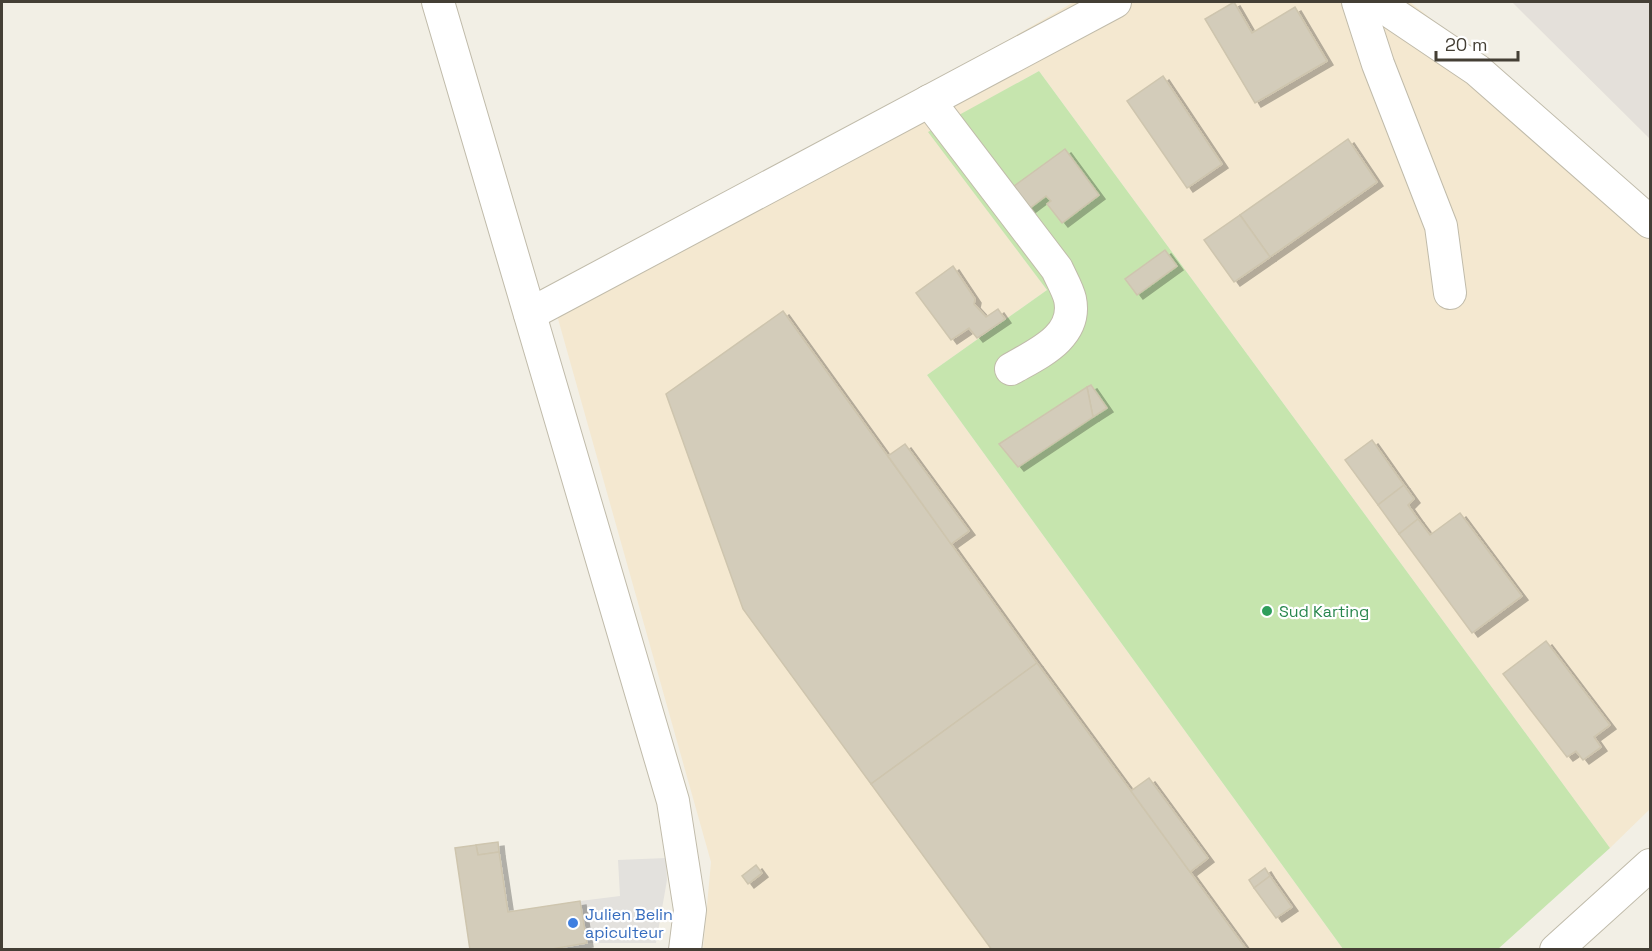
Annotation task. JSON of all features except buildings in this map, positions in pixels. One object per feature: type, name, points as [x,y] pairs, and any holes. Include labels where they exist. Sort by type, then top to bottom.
[{"type":"street","points":[[438,2],[673,801],[690,910],[686,950]]},
{"type":"street","points":[[530,314],[1115,2]]},
{"type":"street","points":[[1358,2],[1378,64],[1441,226],[1450,292]]},
{"type":"street","points":[[1376,2],[1477,70],[1650,222]]},
{"type":"street","points":[[929,101],[1057,269],[1071,300],[1069,324],[1049,348],[1011,369]]},
{"type":"street","points":[[1556,950],[1650,864]]},
{"type":"shaded area","points":[[1074,2],[1410,2],[1470,50],[1650,218],[1650,809],[1610,848],[1039,71],[929,132],[1047,290],[927,375],[1343,949],[703,949],[711,862],[553,301]]},
{"type":"shaded area","points":[[1512,2],[1650,2],[1650,139]]},
{"type":"shaded area","points":[[666,858],[667,880],[656,943],[587,943],[580,901],[620,896],[618,860]]},
{"type":"green space","name":"Sud Karting","points":[[1039,71],[1610,848],[1498,949],[1343,949],[927,375],[1047,290],[928,132]]},
{"type":"place","name":"Sud Karting","points":[[1267,611]]},
{"type":"place","name":"Julien Belin apiculteur","points":[[573,923]]}]
